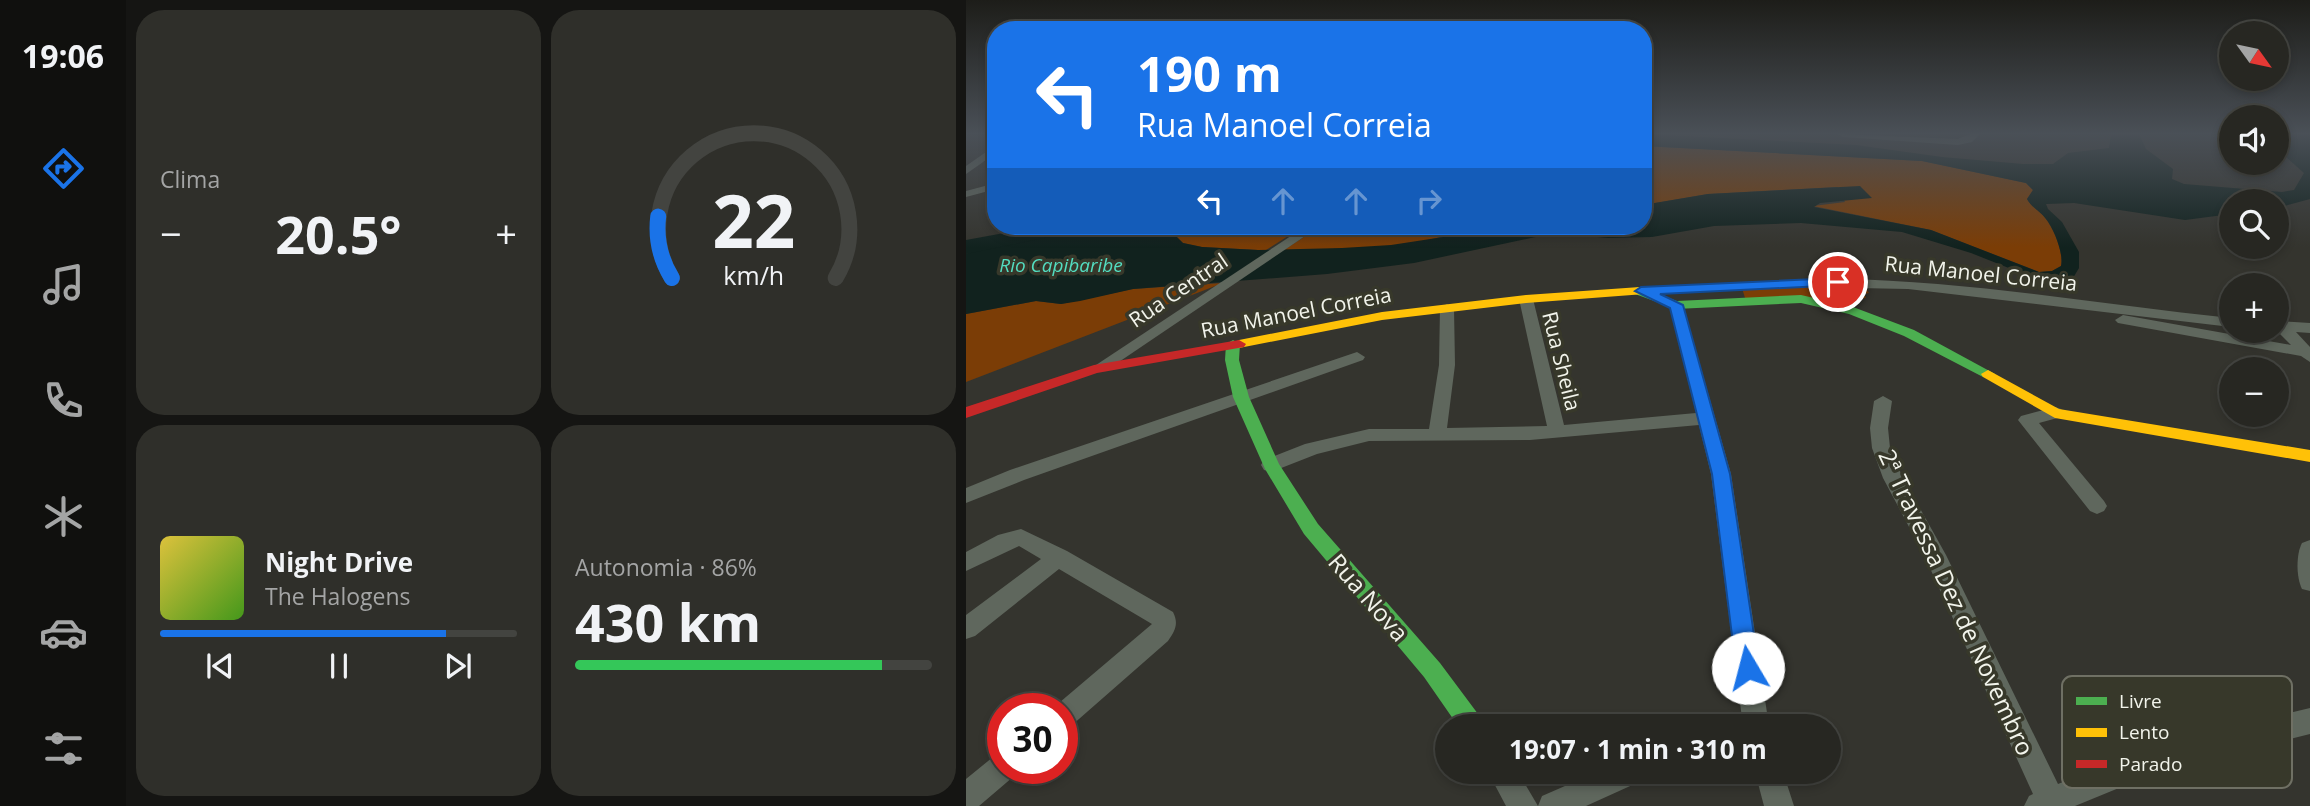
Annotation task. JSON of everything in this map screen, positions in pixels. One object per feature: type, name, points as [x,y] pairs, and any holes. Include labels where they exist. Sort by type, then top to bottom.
[{"type":"street","points":[[966,188],[987,187]]},
{"type":"street","points":[[966,194],[987,188]]},
{"type":"street","name":"Rua Central","points":[[1101,367],[1201,298],[1300,235]]},
{"type":"street","name":"Rua Manoel Correia","points":[[966,413],[1101,367],[1125,366],[1382,316],[1526,299],[1838,282],[1906,285],[2048,299],[2219,321]]},
{"type":"street","name":"Rua Manoel Correia","points":[[1641,291],[1676,305]]},
{"type":"street","name":"Rua Sheila","points":[[1526,299],[1557,432]]},
{"type":"street","points":[[1752,714],[1721,474],[1676,305],[1794,299],[1853,311],[1909,333],[1969,363],[2055,413],[2310,456]]},
{"type":"street","points":[[2048,299],[2124,321],[2308,354]]},
{"type":"street","points":[[1437,433],[1447,365],[1447,308]]},
{"type":"street","points":[[2289,327],[2310,328]]},
{"type":"street","points":[[2289,335],[2308,354]]},
{"type":"street","name":"Rua Nova","points":[[1233,344],[1231,360],[1241,397],[1271,465],[1311,529],[1432,670],[1463,714]]},
{"type":"street","points":[[966,496],[1357,357]]},
{"type":"street","name":"2ª Travessa Dez de Novembro","points":[[1883,401],[1879,428],[1881,448],[1893,478],[1935,555],[2045,803]]},
{"type":"street","points":[[2055,413],[2027,420],[2097,506]]},
{"type":"street","points":[[1271,465],[1312,449],[1369,435],[1557,432],[1708,418]]},
{"type":"street","points":[[966,562],[1006,541],[1021,537],[1160,613],[1165,619],[1166,625],[1078,703]]},
{"type":"street","points":[[2310,549],[2310,582]]},
{"type":"street","points":[[966,629],[1059,557]]},
{"type":"street","points":[[2292,725],[2310,721]]},
{"type":"street","points":[[966,798],[987,780]]},
{"type":"street","points":[[1509,784],[1523,806]]},
{"type":"street","points":[[1552,806],[1602,784]]},
{"type":"street","points":[[1773,784],[1779,806]]},
{"type":"street","points":[[2045,803],[2083,788]]},
{"type":"shaded area","points":[[1652,172],[1972,172],[2026,183],[2033,190],[2027,199],[2049,223],[2060,248],[2061,266],[2052,271],[2039,272],[1931,230],[1813,206],[1845,202],[1837,187],[1708,194],[1652,203]]},
{"type":"shaded area","points":[[1174,235],[1290,235],[1266,250],[1202,247],[1183,243]]},
{"type":"shaded area","points":[[1307,235],[1447,235],[1380,247],[1284,250]]},
{"type":"shaded area","points":[[1223,283],[966,382],[966,314],[1036,301],[1061,304],[1133,289]]},
{"type":"shaded area","points":[[1863,284],[1869,293],[1864,294],[1866,298],[1849,300],[1855,310],[1823,303],[1745,298],[1742,288]]},
{"type":"water","points":[[1972,172],[2173,172],[2172,179],[2184,184],[2245,189],[2219,189],[2219,216],[2185,220],[2074,203],[2046,204],[2062,222],[2079,252],[2079,268],[2073,278],[2058,281],[2034,278],[1971,253],[1902,232],[1801,223],[1714,226],[1652,237],[1608,238],[1576,235],[1652,235],[1652,203],[1708,194],[1860,186],[1872,198],[1820,203],[1814,207],[1931,230],[2039,272],[2052,271],[2061,266],[2060,248],[2046,219],[2027,199],[2033,190],[2026,183]]},
{"type":"water","points":[[2302,172],[2310,172],[2310,199],[2289,205],[2289,191],[2294,190]]},
{"type":"water","points":[[1005,235],[1175,235],[1183,243],[1202,247],[1258,250],[1391,245],[1452,235],[1545,235],[1414,263],[1327,274],[1133,289],[1061,304],[1036,301],[966,314],[966,254],[985,247],[966,245]]},
{"type":"waterway","name":"Rio Capibaribe","points":[[966,247],[1028,235]]},
{"type":"traffic: fast","points":[[1640,291],[1676,305],[1801,299],[1853,311],[1909,333],[1988,374]]},
{"type":"traffic: fast","points":[[1233,344],[1232,360],[1241,397],[1271,465],[1311,529],[1432,670],[1463,714]]},
{"type":"traffic: slow","points":[[1239,344],[1382,316],[1526,299],[1640,291]]},
{"type":"traffic: slow","points":[[1988,374],[2055,413],[2310,456]]},
{"type":"traffic: jam","points":[[966,413],[1094,369],[1239,344]]},
{"type":"route","points":[[1748,668],[1721,474],[1702,395],[1676,305],[1641,291],[1838,282]]}]
